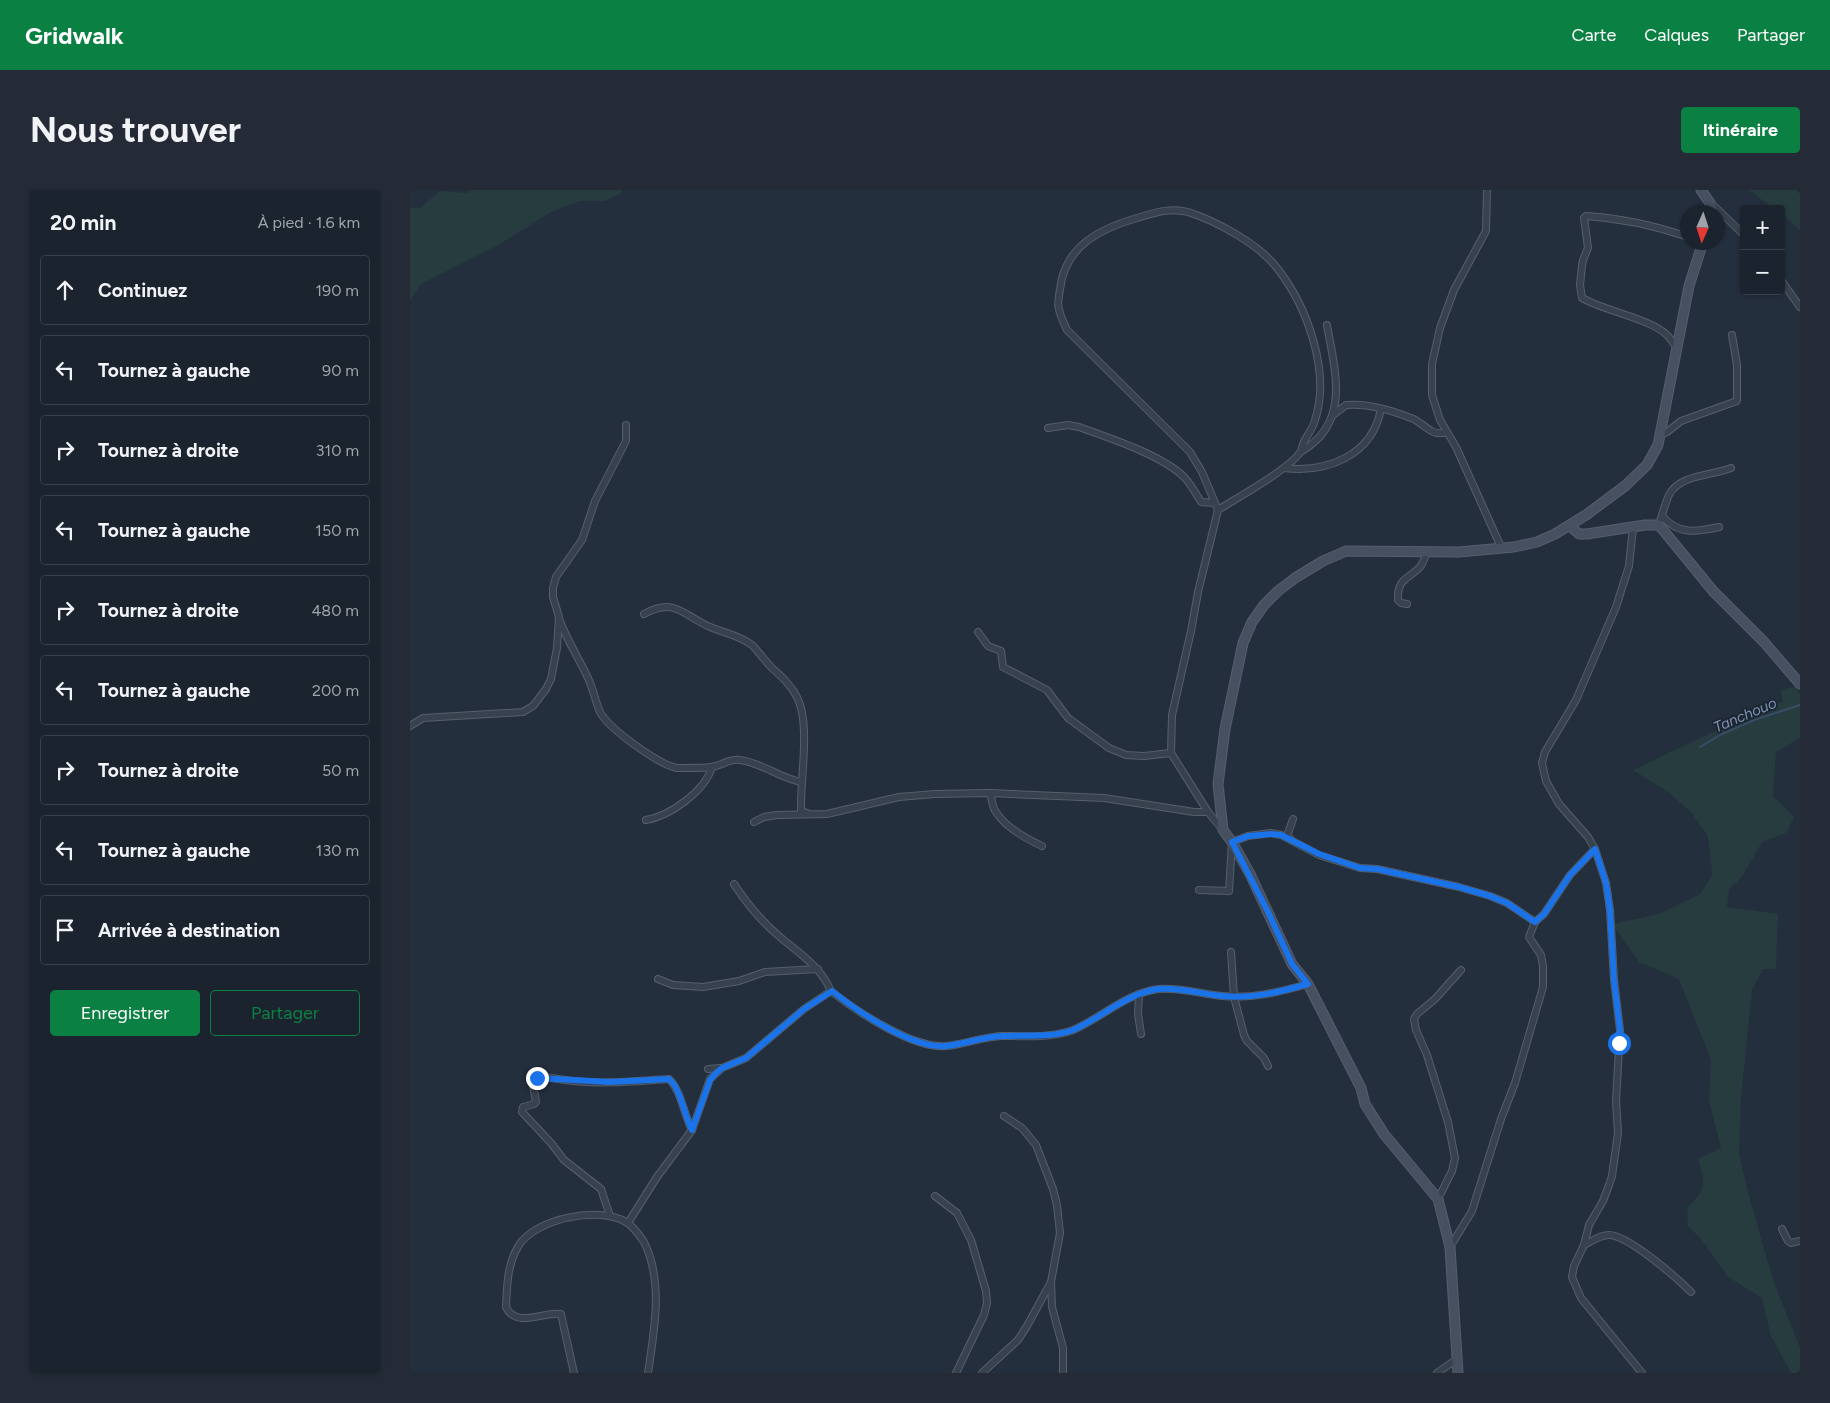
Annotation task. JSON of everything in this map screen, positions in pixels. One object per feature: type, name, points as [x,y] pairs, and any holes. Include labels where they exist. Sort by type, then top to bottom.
[{"type":"main road","points":[[1701,190],[1710,203]]},
{"type":"main road","points":[[1458,1373],[1450,1247],[1438,1199],[1384,1134],[1365,1104],[1360,1088],[1308,984],[1292,964],[1232,842],[1223,830],[1218,784],[1225,730],[1243,643],[1252,622],[1264,605],[1295,578],[1323,561],[1346,551],[1459,552],[1514,547],[1537,542],[1570,526],[1637,476],[1653,454],[1660,435],[1689,286],[1700,250]]},
{"type":"main road","points":[[1570,526],[1579,534],[1633,527],[1660,520],[1714,592],[1800,681]]},
{"type":"street","points":[[1487,190],[1486,231],[1454,290],[1440,328],[1432,364],[1432,395],[1446,432],[1456,447],[1501,547]]},
{"type":"street","points":[[1710,203],[1740,231]]},
{"type":"street","points":[[1223,830],[1208,812],[1171,753],[1172,715],[1216,507],[1202,472],[1190,452],[1067,330],[1058,307],[1060,282],[1071,256],[1087,240],[1121,222],[1159,211],[1181,210],[1214,223],[1248,242],[1277,267],[1293,292],[1310,331],[1318,361],[1320,396],[1315,421],[1303,444],[1302,451]]},
{"type":"street","points":[[1677,348],[1662,330],[1607,310],[1582,298],[1580,285],[1582,260],[1588,248],[1584,218],[1586,216],[1618,220],[1680,235]]},
{"type":"street","points":[[1785,285],[1800,306]]},
{"type":"street","points":[[1048,428],[1079,426],[1148,454],[1162,461],[1183,476],[1201,502],[1216,507],[1284,468],[1318,438],[1327,427],[1332,416],[1337,374],[1327,325]]},
{"type":"street","points":[[1660,435],[1668,432],[1681,421],[1737,401],[1737,365],[1732,335]]},
{"type":"street","points":[[1332,416],[1346,404],[1372,406],[1412,418],[1432,431],[1442,434],[1446,432]]},
{"type":"street","points":[[1284,468],[1302,470],[1341,461],[1363,445],[1372,435],[1381,409]]},
{"type":"street","points":[[626,425],[626,442],[595,501],[582,540],[556,577],[553,588],[553,597],[566,636],[588,676],[600,712],[619,732],[653,758],[675,768],[712,767],[732,760],[741,760],[754,763],[792,780],[801,782]]},
{"type":"street","points":[[1719,527],[1694,531],[1677,529],[1660,520],[1669,496],[1676,486],[1687,480],[1731,468]]},
{"type":"street","points":[[1633,527],[1629,566],[1616,607],[1576,700],[1546,752],[1542,763],[1546,781],[1559,804],[1588,837],[1595,849],[1606,883],[1620,1030],[1616,1101],[1618,1133],[1610,1180],[1604,1201],[1589,1225],[1584,1245],[1574,1266],[1572,1277],[1580,1298],[1642,1373]]},
{"type":"street","points":[[1407,604],[1401,603],[1398,600],[1398,592],[1403,580],[1421,567],[1427,552]]},
{"type":"street","points":[[644,614],[661,606],[671,607],[710,627],[734,635],[752,645],[787,681],[798,699],[801,714],[803,733],[801,811],[810,815]]},
{"type":"street","points":[[410,726],[423,718],[523,712],[532,706],[546,689],[551,679],[557,648],[559,617]]},
{"type":"street","points":[[978,632],[988,646],[1001,651],[1003,667],[1047,690],[1068,718],[1109,748],[1126,755],[1144,756],[1171,753]]},
{"type":"street","points":[[646,820],[661,816],[690,797],[706,782],[712,767]]},
{"type":"street","points":[[754,822],[764,817],[827,814],[900,797],[934,794],[990,793],[1104,798],[1194,812],[1208,812]]},
{"type":"street","points":[[990,793],[996,813],[1004,822],[1042,846]]},
{"type":"street","points":[[1293,820],[1286,836],[1319,854],[1360,868],[1377,869],[1490,896],[1507,903],[1535,922]]},
{"type":"street","points":[[1199,890],[1228,891],[1232,842],[1248,836],[1271,834],[1291,839]]},
{"type":"street","points":[[1450,1247],[1472,1211],[1501,1119],[1518,1074],[1544,987],[1541,955],[1529,937],[1535,922],[1544,914],[1570,875],[1595,849]]},
{"type":"street","points":[[734,884],[752,910],[818,969],[832,991],[845,1002],[878,1024],[926,1044],[946,1046],[986,1037],[1060,1034],[1091,1022],[1139,994],[1157,989],[1176,989],[1234,997],[1259,996],[1308,984]]},
{"type":"street","points":[[1231,952],[1234,997],[1244,1035],[1247,1041],[1264,1058],[1268,1066]]},
{"type":"street","points":[[658,979],[673,986],[703,987],[739,981],[765,972],[818,969]]},
{"type":"street","points":[[1438,1199],[1452,1171],[1455,1158],[1448,1122],[1414,1020],[1417,1014],[1435,999],[1461,970]]},
{"type":"street","points":[[708,1070],[722,1068],[746,1058],[804,1009],[832,991]]},
{"type":"street","points":[[1139,994],[1138,1014],[1141,1034]]},
{"type":"street","points":[[628,1223],[657,1177],[692,1130],[710,1080],[722,1068]]},
{"type":"street","points":[[610,1216],[601,1189],[564,1160],[552,1143],[522,1112],[523,1107],[536,1102],[533,1085],[534,1079],[541,1077],[569,1081],[609,1082],[669,1079],[674,1083],[692,1130]]},
{"type":"street","points":[[1004,1116],[1022,1128],[1036,1145],[1053,1189],[1057,1206],[1060,1233],[1051,1282],[1052,1308],[1063,1348],[1063,1373]]},
{"type":"street","points":[[934,1196],[958,1213],[971,1240],[986,1291],[987,1303],[984,1315],[956,1373]]},
{"type":"street","points":[[574,1373],[561,1314],[524,1318],[516,1317],[506,1307],[508,1276],[512,1258],[520,1243],[532,1232],[549,1222],[573,1216],[610,1216],[628,1223],[643,1241],[653,1269],[655,1316],[648,1373]]},
{"type":"street","points":[[1782,1229],[1788,1241],[1791,1243],[1800,1241]]},
{"type":"street","points":[[1584,1245],[1602,1236],[1618,1237],[1642,1251],[1675,1276],[1691,1292]]},
{"type":"street","points":[[982,1373],[1018,1340],[1051,1282]]},
{"type":"street","points":[[1437,1373],[1457,1359]]},
{"type":"green space","points":[[471,190],[622,190],[620,194],[604,201],[580,201],[549,213],[500,244],[421,284],[410,300],[410,208],[420,208],[440,191],[466,193]]},
{"type":"green space","points":[[1749,190],[1800,190],[1800,230],[1785,217],[1785,205],[1769,205]]},
{"type":"green space","points":[[1796,686],[1800,696],[1800,738],[1776,752],[1773,796],[1794,817],[1786,833],[1762,842],[1742,877],[1729,889],[1727,907],[1778,914],[1776,969],[1763,969],[1752,990],[1741,1098],[1739,1154],[1773,1280],[1800,1348],[1800,1373],[1791,1373],[1771,1336],[1762,1298],[1728,1277],[1702,1240],[1688,1226],[1687,1207],[1699,1196],[1703,1185],[1698,1159],[1721,1148],[1709,1101],[1711,1060],[1679,979],[1639,962],[1612,924],[1659,914],[1700,894],[1712,875],[1708,836],[1691,812],[1668,792],[1633,770],[1768,706],[1783,702],[1781,690]]},
{"type":"waterway","name":"Tanchouo","points":[[1700,747],[1720,735],[1754,720],[1800,705]]},
{"type":"route","points":[[537,1078],[609,1082],[669,1079],[674,1083],[679,1094],[686,1118],[692,1130],[710,1080],[716,1073],[722,1068],[746,1058],[804,1009],[832,991],[878,1024],[926,1044],[946,1046],[986,1037],[1060,1034],[1091,1022],[1139,994],[1157,989],[1176,989],[1234,997],[1259,996],[1308,984],[1292,964],[1250,874],[1232,842],[1248,836],[1271,834],[1281,835],[1319,854],[1360,868],[1377,869],[1459,887],[1490,896],[1507,903],[1535,922],[1544,914],[1570,875],[1595,849],[1606,883],[1610,910],[1614,980],[1620,1030],[1619,1043]]}]
